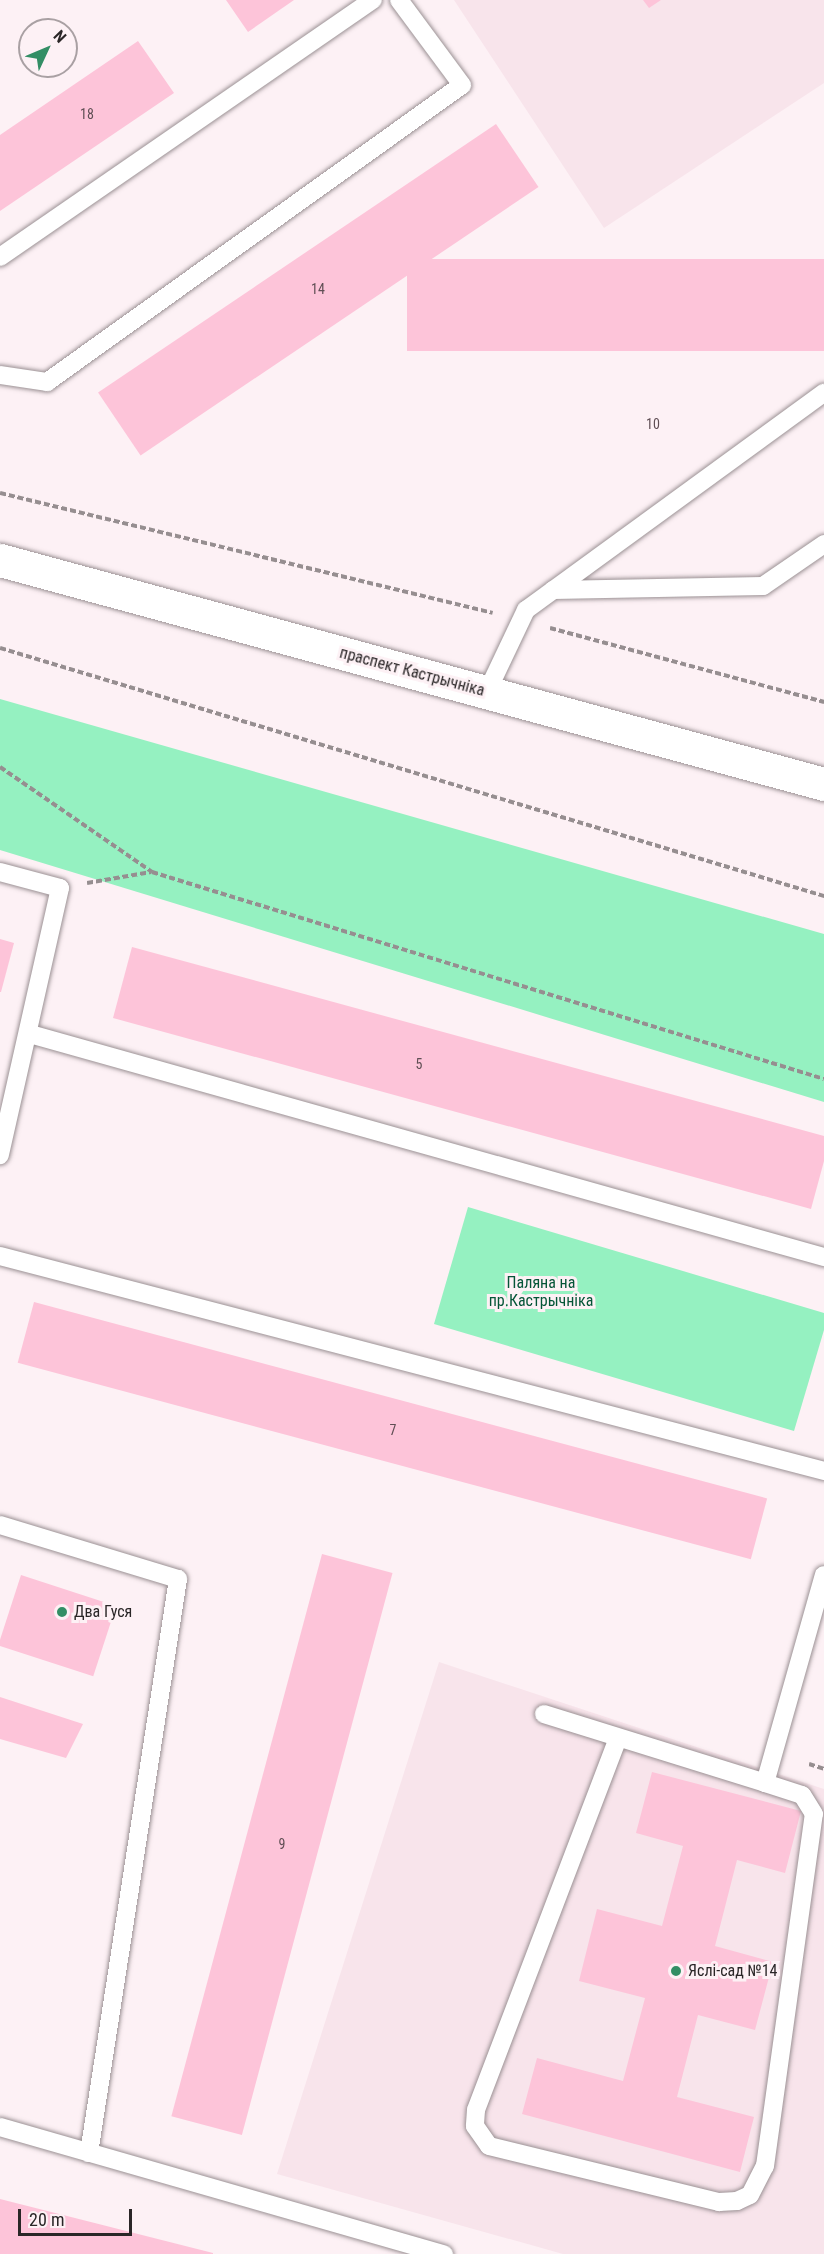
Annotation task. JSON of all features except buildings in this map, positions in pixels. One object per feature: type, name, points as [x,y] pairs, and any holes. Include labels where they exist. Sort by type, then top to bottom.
[{"type":"main road","name":"праспект Кастрычніка","points":[[0,560],[824,784]]},
{"type":"lane","points":[[0,256],[373,0]]},
{"type":"lane","points":[[0,375],[47,382],[462,85],[399,0]]},
{"type":"lane","points":[[486,692],[525,610],[824,393]]},
{"type":"lane","points":[[553,590],[763,586],[824,544]]},
{"type":"lane","points":[[0,872],[60,888],[30,1034],[0,1155]]},
{"type":"lane","points":[[30,1034],[824,1257]]},
{"type":"lane","points":[[0,1256],[824,1471]]},
{"type":"lane","points":[[0,1526],[178,1579],[89,2153]]},
{"type":"lane","points":[[765,1783],[824,1575]]},
{"type":"lane","points":[[544,1714],[802,1795],[814,1814],[765,2166],[750,2195],[719,2202],[489,2146],[475,2126],[476,2110],[618,1738]]},
{"type":"lane","points":[[0,2127],[444,2254]]},
{"type":"path","points":[[0,492],[520,620],[824,702]]},
{"type":"path","points":[[0,648],[824,896]]},
{"type":"path","points":[[0,767],[152,872],[824,1079]]},
{"type":"path","points":[[60,888],[152,872]]},
{"type":"shaded area","points":[[454,0],[824,0],[824,83],[604,228]]},
{"type":"shaded area","points":[[439,1662],[824,1789],[824,2254],[563,2254],[277,2174]]},
{"type":"green space","points":[[0,699],[824,934],[824,1102],[0,850]]},
{"type":"green space","name":"Паляна на пр.Кастрычніка","points":[[468,1207],[824,1313],[824,1330],[794,1431],[434,1324]]},
{"type":"place","name":"Два Гуся","points":[[62,1612]]},
{"type":"place","name":"Яслі-сад №14","points":[[676,1971]]}]
